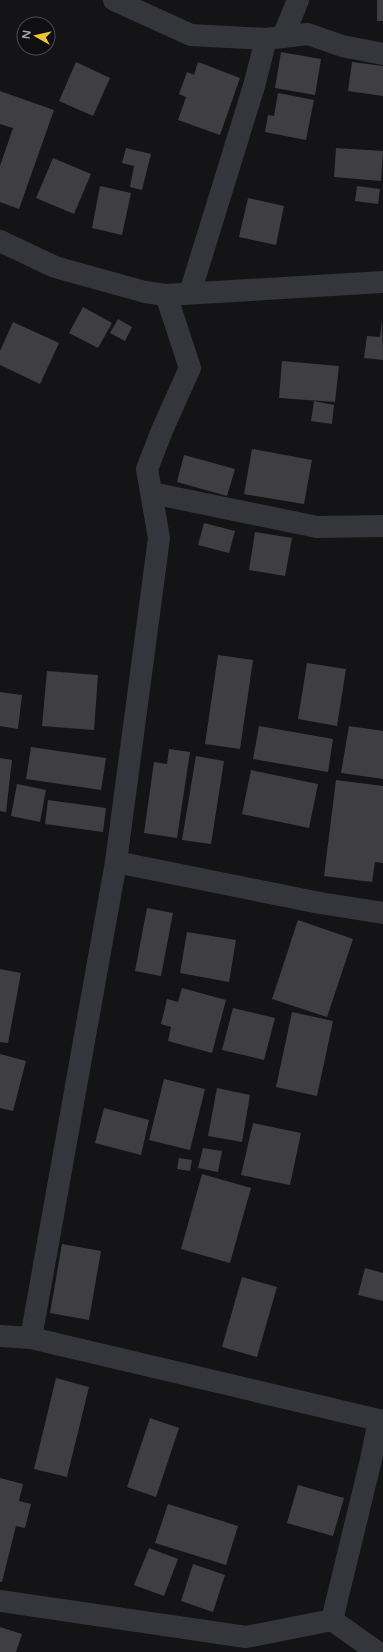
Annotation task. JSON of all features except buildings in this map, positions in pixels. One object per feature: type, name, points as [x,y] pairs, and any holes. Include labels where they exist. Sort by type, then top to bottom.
[{"type":"street","points":[[114,0],[191,35],[274,38],[308,34],[342,46],[383,54]]},
{"type":"street","points":[[190,293],[254,86],[274,38],[298,0]]},
{"type":"street","points":[[0,241],[55,267],[145,292],[166,295],[383,282]]},
{"type":"street","points":[[31,1338],[116,862],[159,538],[147,469],[163,428],[190,368],[166,295]]},
{"type":"street","points":[[152,493],[317,527],[383,526]]},
{"type":"street","points":[[116,862],[320,904],[383,913]]},
{"type":"street","points":[[0,1336],[31,1338],[381,1420],[332,1620]]},
{"type":"street","points":[[0,1601],[246,1637],[332,1620],[377,1652]]}]
